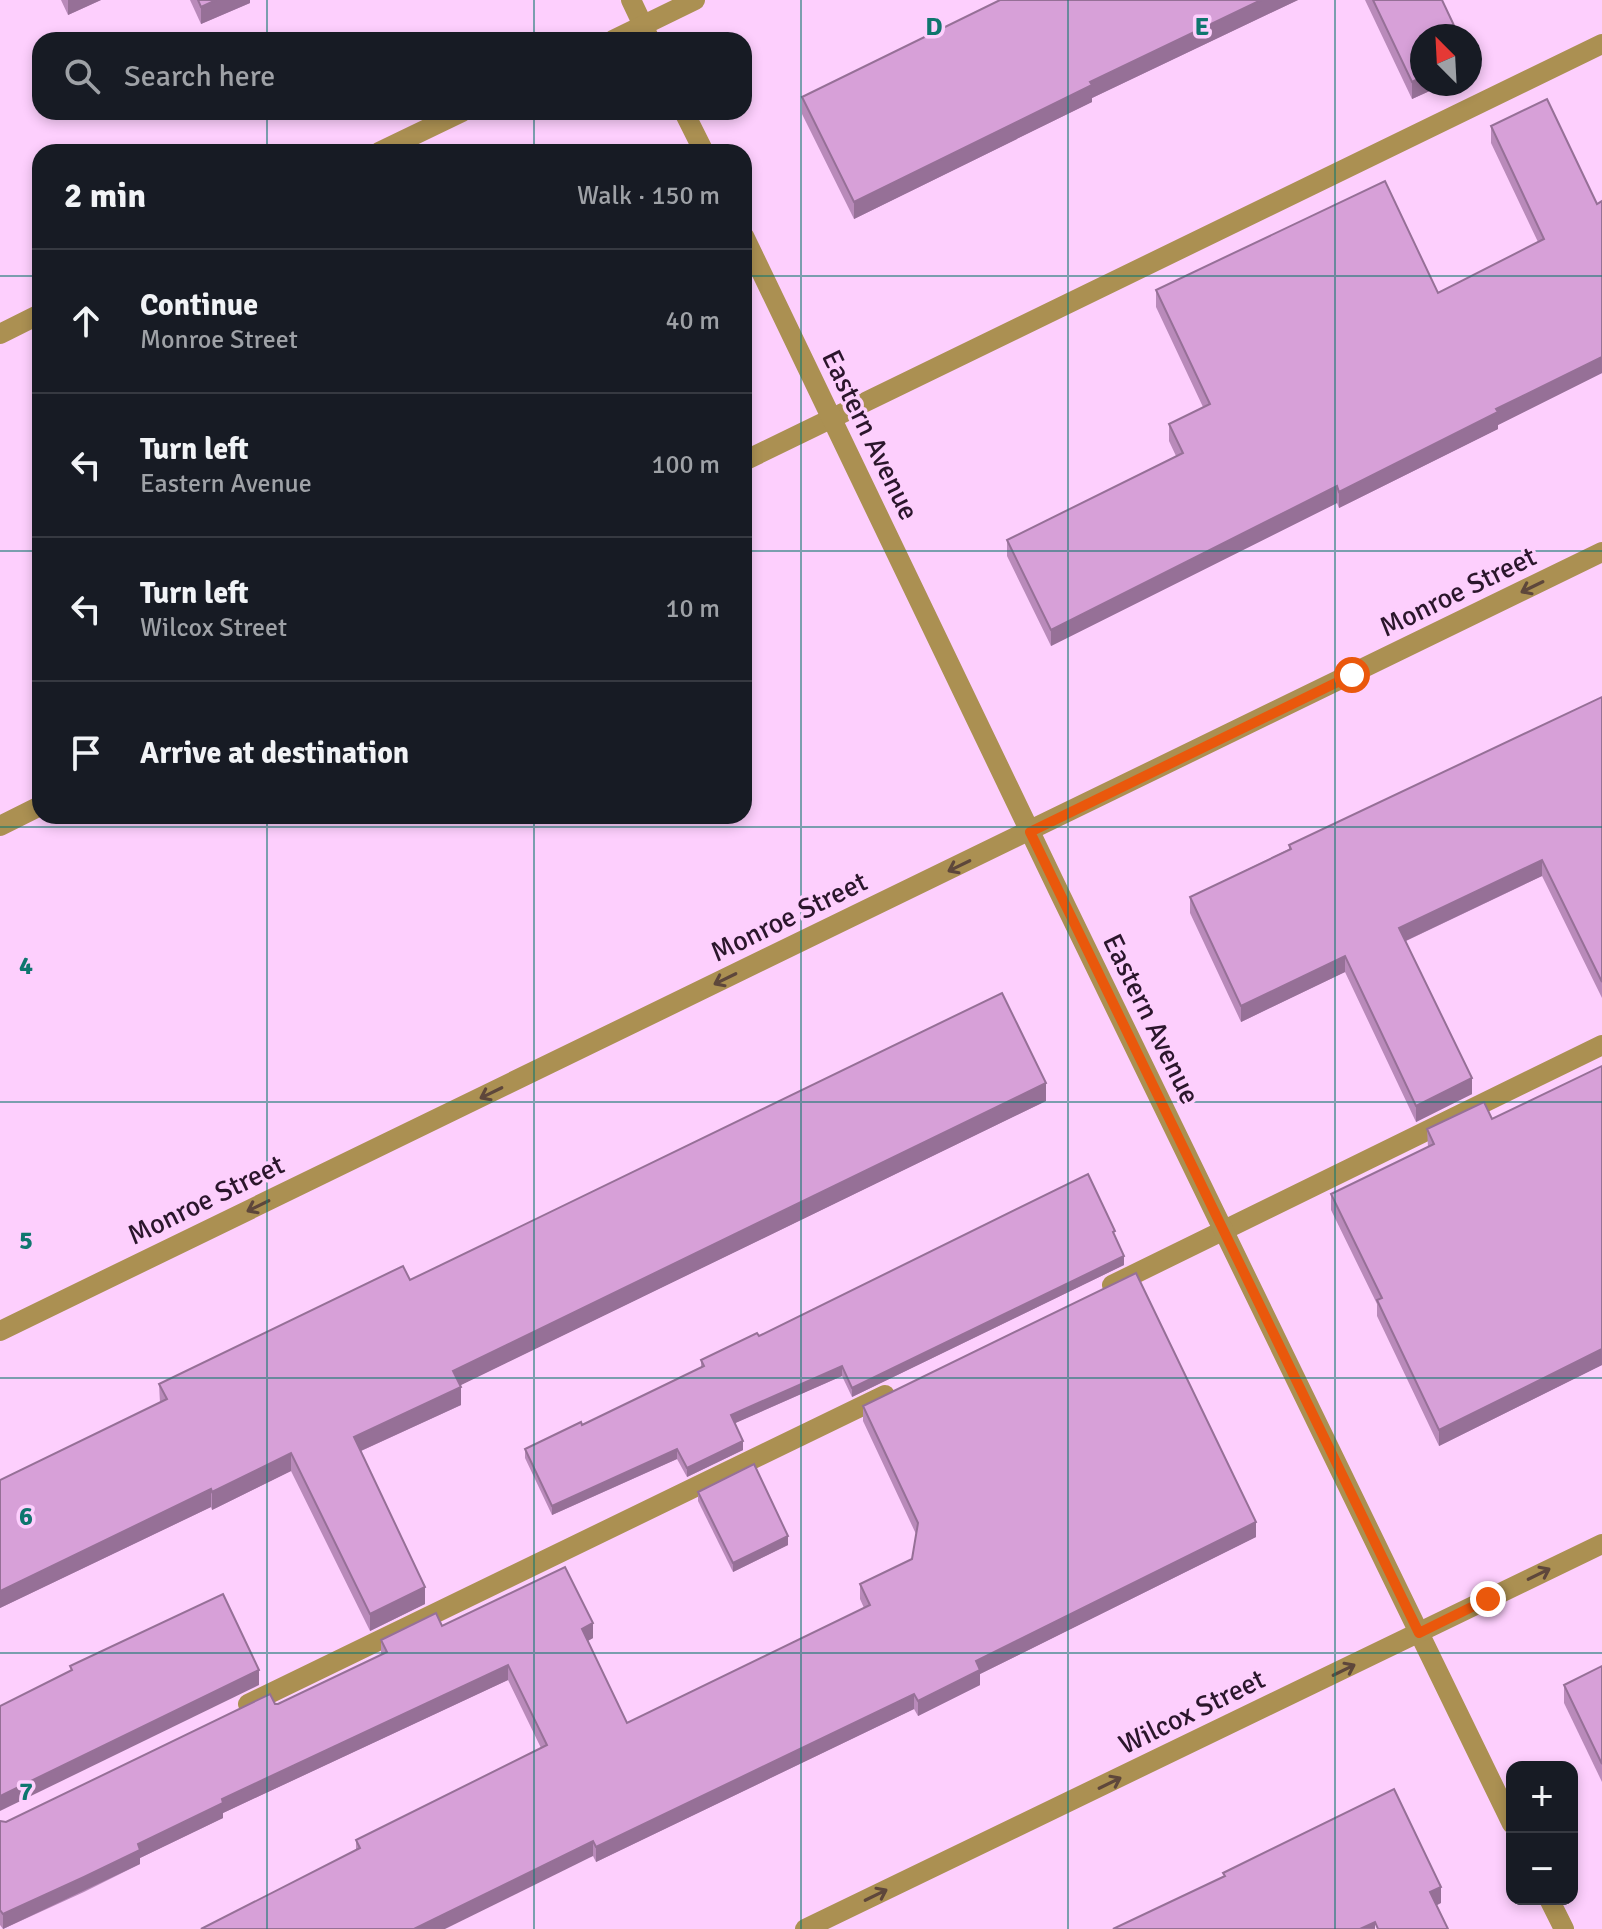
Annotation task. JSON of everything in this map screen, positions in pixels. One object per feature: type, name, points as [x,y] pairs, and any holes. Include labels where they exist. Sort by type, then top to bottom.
[{"type":"street","points":[[631,0],[646,32]]},
{"type":"street","points":[[647,32],[695,0]]},
{"type":"street","points":[[752,457],[1602,44]]},
{"type":"street","points":[[396,144],[445,120]]},
{"type":"street","points":[[688,120],[700,144]]},
{"type":"street","name":"Eastern Avenue","points":[[752,253],[1506,1812]]},
{"type":"street","points":[[0,334],[32,318]]},
{"type":"street","name":"Monroe Street","points":[[0,1331],[1602,552]]},
{"type":"street","points":[[0,826],[32,810]]},
{"type":"street","points":[[1097,1293],[1602,1045]]},
{"type":"street","points":[[228,1714],[898,1389]]},
{"type":"street","name":"Wilcox Street","points":[[805,1929],[1602,1544]]},
{"type":"street","points":[[1552,1905],[1564,1929]]},
{"type":"building","points":[[198,0],[216,0],[201,7]]},
{"type":"building","points":[[1000,0],[1261,0],[1090,82],[1092,85],[854,202],[802,97]]},
{"type":"building","points":[[1373,0],[1442,0],[1453,24],[1410,24],[1410,78]]},
{"type":"building","points":[[1547,99],[1597,204],[1602,201],[1602,357],[1339,492],[1337,486],[1051,630],[1007,540],[1183,453],[1169,424],[1210,404],[1156,290],[1385,181],[1438,293],[1544,239],[1491,126]]},
{"type":"building","points":[[1602,697],[1602,982],[1542,860],[1399,928],[1472,1078],[1416,1106],[1345,956],[1241,1006],[1190,897],[1291,849],[1289,845]]},
{"type":"building","points":[[1002,993],[1046,1083],[453,1371],[461,1387],[354,1437],[425,1587],[370,1614],[291,1453],[0,1591],[0,1480],[167,1399],[159,1384],[403,1266],[410,1280]]},
{"type":"building","points":[[1602,1066],[1602,1349],[1439,1430],[1377,1300],[1382,1298],[1331,1194],[1434,1144],[1427,1129],[1484,1102],[1492,1119]]},
{"type":"building","points":[[1088,1174],[1124,1256],[852,1388],[842,1366],[731,1415],[743,1441],[687,1468],[677,1449],[552,1506],[525,1449],[704,1366],[701,1360],[757,1333],[759,1336]]},
{"type":"building","points":[[1136,1273],[1256,1522],[976,1661],[980,1670],[918,1701],[914,1694],[596,1847],[593,1841],[414,1929],[201,1929],[360,1848],[356,1840],[547,1745],[508,1665],[222,1799],[223,1803],[138,1844],[140,1850],[3,1914],[0,1910],[0,1821],[6,1822],[270,1694],[278,1704],[387,1652],[381,1640],[436,1613],[442,1626],[565,1567],[593,1623],[582,1629],[627,1723],[870,1605],[860,1584],[912,1559],[918,1523],[863,1406]]},
{"type":"building","points":[[754,1464],[788,1536],[733,1563],[698,1492]]},
{"type":"building","points":[[223,1594],[259,1670],[0,1796],[0,1706],[72,1670],[70,1666]]},
{"type":"building","points":[[1602,1666],[1602,1764],[1564,1685]]},
{"type":"building","points":[[1394,1789],[1441,1887],[1430,1892],[1448,1929],[1378,1929],[1375,1922],[1360,1929],[1113,1929],[1225,1876],[1223,1873]]},
{"type":"route","points":[[1352,675],[1030,832],[1419,1633],[1488,1599]]}]
